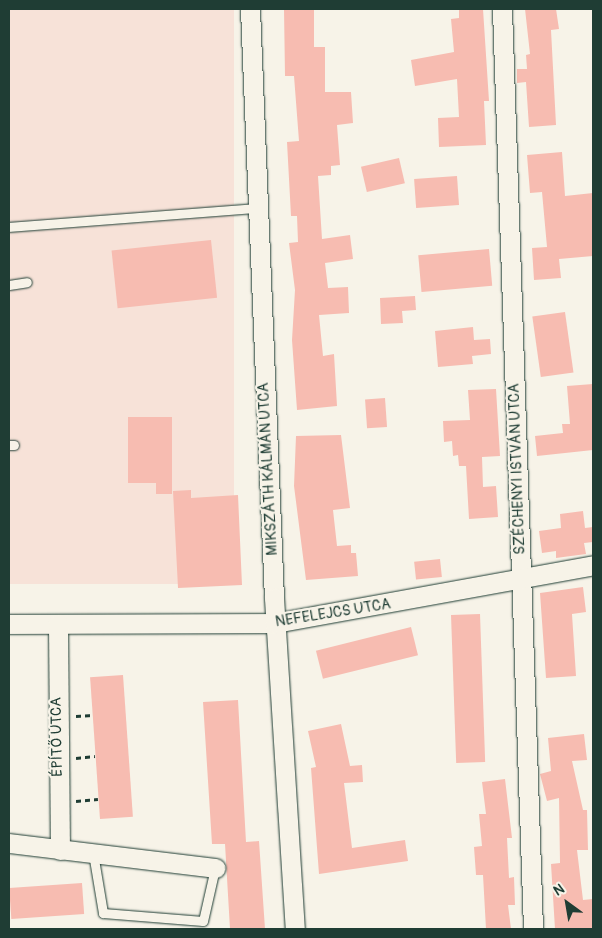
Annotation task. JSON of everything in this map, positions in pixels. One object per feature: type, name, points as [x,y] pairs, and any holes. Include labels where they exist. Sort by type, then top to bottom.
[{"type":"street","name":"MIKSZÁTH KÁLMÁN UTCA","points":[[250,9],[256,208],[276,623],[295,929]]},
{"type":"street","name":"SZÉCHENYI ISTVÁN UTCA","points":[[502,9],[533,929]]},
{"type":"street","name":"NEFELEJCS UTCA","points":[[9,624],[276,623],[593,565]]},
{"type":"street","name":"ÉPÍTŐ UTCA","points":[[58,624],[60,850]]},
{"type":"street","points":[[9,843],[215,868]]},
{"type":"lane","points":[[9,227],[256,208]]},
{"type":"lane","points":[[9,285],[27,282]]},
{"type":"lane","points":[[93,854],[103,912],[203,921],[215,868]]},
{"type":"shaded area","points":[[9,9],[234,9],[234,584],[9,584]]},
{"type":"building","points":[[284,9],[314,9],[314,47],[325,47],[325,92],[351,92],[353,123],[337,125],[340,165],[331,166],[331,175],[318,176],[322,239],[350,235],[353,259],[325,263],[328,288],[348,287],[349,313],[319,315],[323,356],[334,354],[337,406],[297,410],[292,340],[295,290],[289,243],[298,242],[297,216],[291,216],[287,142],[299,141],[294,76],[285,76]]},
{"type":"building","points":[[459,9],[483,9],[489,101],[484,101],[486,145],[439,147],[438,118],[459,117],[457,79],[415,86],[411,60],[454,52],[451,19],[459,18]]},
{"type":"building","points":[[525,9],[556,9],[559,29],[551,30],[556,125],[529,127],[526,82],[517,83],[517,69],[527,69],[526,55],[530,54]]},
{"type":"building","points":[[562,152],[565,196],[593,193],[593,256],[559,259],[561,278],[534,280],[532,248],[547,247],[542,192],[530,193],[527,155]]},
{"type":"building","points":[[399,158],[405,183],[367,192],[361,167]]},
{"type":"building","points":[[457,176],[459,205],[416,208],[414,179]]},
{"type":"building","points":[[211,240],[217,298],[118,308],[112,250]]},
{"type":"building","points":[[489,249],[492,286],[421,292],[418,255]]},
{"type":"building","points":[[415,296],[416,310],[402,311],[403,323],[381,324],[380,298]]},
{"type":"building","points":[[565,312],[573,372],[541,377],[532,317]]},
{"type":"building","points":[[473,327],[474,340],[490,339],[491,354],[472,356],[473,364],[438,367],[435,331]]},
{"type":"building","points":[[593,384],[593,450],[537,456],[535,436],[563,433],[562,424],[570,424],[567,386]]},
{"type":"building","points":[[496,389],[500,456],[482,457],[483,487],[496,486],[498,517],[469,519],[466,466],[459,466],[458,455],[453,456],[452,441],[444,442],[443,421],[470,420],[468,390]]},
{"type":"building","points":[[385,398],[387,427],[367,428],[365,399]]},
{"type":"building","points":[[128,417],[172,417],[172,494],[156,494],[156,483],[128,483]]},
{"type":"building","points":[[341,435],[350,508],[333,510],[337,546],[351,545],[351,553],[356,553],[358,576],[306,580],[294,486],[296,436]]},
{"type":"building","points":[[191,490],[191,498],[238,495],[242,585],[178,588],[173,491]]},
{"type":"building","points":[[583,511],[585,528],[593,527],[593,542],[584,543],[586,554],[556,558],[556,551],[542,553],[539,531],[561,528],[560,514]]},
{"type":"building","points":[[440,559],[442,577],[416,580],[414,562]]},
{"type":"building","points":[[583,587],[586,612],[572,614],[576,676],[546,678],[540,593]]},
{"type":"building","points":[[480,614],[485,762],[456,763],[451,615]]},
{"type":"building","points":[[411,627],[418,655],[323,679],[316,651]]},
{"type":"building","points":[[123,675],[133,817],[100,819],[90,677]]},
{"type":"building","points":[[238,700],[246,842],[259,841],[265,929],[230,929],[225,844],[212,844],[203,702]]},
{"type":"building","points":[[341,724],[350,766],[362,765],[363,782],[344,783],[352,848],[405,840],[408,861],[319,874],[311,768],[316,767],[308,731]]},
{"type":"building","points":[[584,734],[587,760],[572,761],[583,810],[587,810],[588,850],[577,850],[583,900],[593,899],[593,929],[555,929],[551,864],[560,863],[559,798],[547,801],[540,774],[551,771],[548,738]]},
{"type":"building","points":[[505,779],[512,838],[507,838],[509,878],[514,877],[515,905],[508,905],[511,929],[486,929],[483,875],[476,875],[474,847],[482,846],[479,814],[486,814],[482,782]]},
{"type":"building","points":[[82,883],[84,914],[11,919],[9,888]]}]
